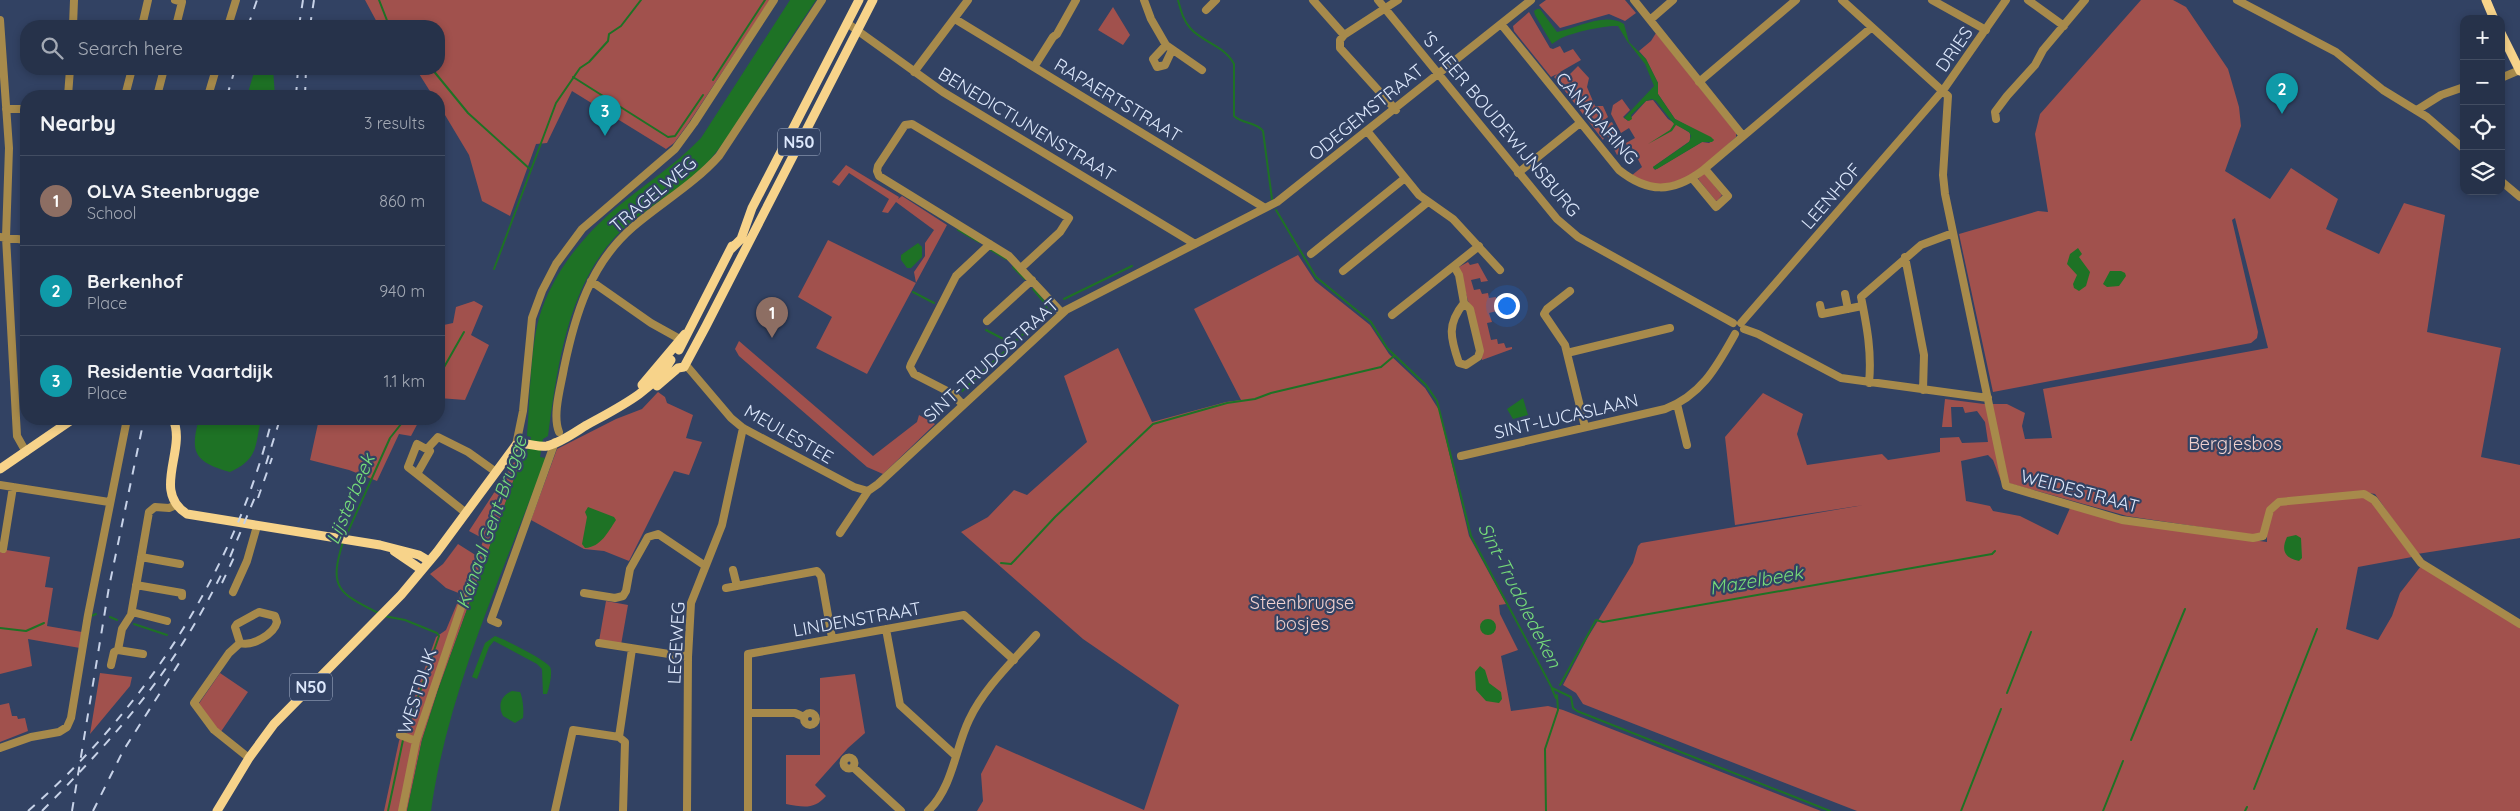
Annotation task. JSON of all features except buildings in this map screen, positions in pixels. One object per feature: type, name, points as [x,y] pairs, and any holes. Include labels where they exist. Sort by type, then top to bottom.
[{"type":"main road","name":"N50","points":[[217,811],[249,758],[274,724],[379,619],[429,562],[516,445],[529,443],[547,446],[555,442],[638,394],[665,370],[673,354],[679,350],[696,319],[731,249],[741,239],[752,208],[859,0]]},
{"type":"main road","name":"N50","points":[[858,25],[867,0]]},
{"type":"main road","name":"N50","points":[[613,410],[627,406],[659,385],[684,363],[706,326],[858,25],[873,0]]},
{"type":"main road","points":[[2486,0],[2492,15]]},
{"type":"main road","points":[[2505,41],[2520,71]]},
{"type":"main road","name":"N50","points":[[613,410],[650,376],[696,319]]},
{"type":"main road","points":[[679,350],[684,363]]},
{"type":"main road","points":[[671,360],[684,363]]},
{"type":"main road","points":[[0,469],[64,425]]},
{"type":"main road","points":[[175,425],[178,438],[170,480],[176,505],[188,514],[380,545],[419,555],[429,562]]},
{"type":"main road","points":[[380,545],[410,561],[422,570]]},
{"type":"street","points":[[73,20],[74,0]]},
{"type":"street","points":[[143,20],[148,0]]},
{"type":"street","points":[[175,0],[182,2],[178,20]]},
{"type":"street","points":[[230,20],[236,0]]},
{"type":"street","points":[[516,445],[523,411],[530,328],[539,298],[556,264],[582,229],[675,149],[774,0]]},
{"type":"street","name":"TRAGELWEG","points":[[559,432],[557,410],[567,356],[578,309],[591,282],[624,235],[698,177],[718,156],[822,0]]},
{"type":"street","points":[[914,72],[968,0]]},
{"type":"street","points":[[1034,66],[1057,34],[1076,0]]},
{"type":"street","points":[[1144,0],[1151,19],[1169,48],[1202,70]]},
{"type":"street","points":[[1206,10],[1216,0]]},
{"type":"street","points":[[1313,0],[1344,35]]},
{"type":"street","name":"'S HEER BOUDEWIJNSBURG","points":[[1378,0],[1518,173],[1557,219],[1578,236],[1831,374],[1869,383],[1988,398]]},
{"type":"street","points":[[1396,110],[1340,48],[1340,40],[1344,35],[1398,0]]},
{"type":"street","name":"ODEGEMSTRAAT","points":[[1266,208],[1277,202],[1368,132],[1531,0]]},
{"type":"street","points":[[1634,0],[1743,136]]},
{"type":"street","points":[[1650,20],[1673,0]]},
{"type":"street","points":[[1699,82],[1796,0]]},
{"type":"street","points":[[1842,0],[1944,89]]},
{"type":"street","points":[[1932,0],[1986,30]]},
{"type":"street","name":"DRIES","points":[[1944,89],[2006,0]]},
{"type":"street","points":[[2028,0],[2064,26]]},
{"type":"street","points":[[1996,119],[1995,112],[2030,71],[2043,50],[2085,0]]},
{"type":"street","points":[[2237,0],[2336,52],[2383,90],[2417,110],[2460,146]]},
{"type":"street","name":"RAPAERTSTRAAT","points":[[954,19],[1266,208]]},
{"type":"street","points":[[0,20],[6,109],[3,237],[17,436],[26,452]]},
{"type":"street","name":"BENEDICTIJNENSTRAAT","points":[[847,23],[858,25],[914,72],[1195,244]]},
{"type":"street","name":"CANADARING","points":[[1501,24],[1619,170],[1638,183],[1663,188],[1692,178],[1705,169],[1872,27]]},
{"type":"street","points":[[2505,77],[2520,71]]},
{"type":"street","points":[[68,90],[70,75]]},
{"type":"street","points":[[127,90],[130,75]]},
{"type":"street","points":[[158,90],[162,75]]},
{"type":"street","points":[[210,90],[214,75]]},
{"type":"street","points":[[2417,110],[2441,95],[2460,88]]},
{"type":"street","name":"WEIDESTRAAT","points":[[1944,89],[1949,99],[1943,175],[1953,234],[1988,398],[2004,484],[2010,488],[2122,520],[2253,538],[2263,536],[2270,510],[2279,502],[2364,494],[2374,500],[2421,563],[2520,624]]},
{"type":"street","name":"LEENHOF","points":[[1740,325],[1944,89]]},
{"type":"street","points":[[6,109],[20,110]]},
{"type":"street","points":[[1021,268],[1060,232],[1069,218],[908,123],[905,125],[878,166],[879,176],[1009,256],[1062,313]]},
{"type":"street","points":[[1518,173],[1580,123]]},
{"type":"street","points":[[1368,132],[1419,195],[1453,219],[1500,270]]},
{"type":"street","points":[[1692,178],[1716,206],[1728,196],[1705,169]]},
{"type":"street","points":[[1311,254],[1405,178]]},
{"type":"street","points":[[2505,184],[2520,197]]},
{"type":"street","points":[[1342,271],[1428,202]]},
{"type":"street","name":"SINT-TRUDOSTRAAT","points":[[868,491],[1062,313],[1078,303],[1266,208]]},
{"type":"street","points":[[1869,383],[1870,344],[1861,298],[1905,257],[1921,245],[1953,234]]},
{"type":"street","points":[[3,237],[20,239]]},
{"type":"street","points":[[963,405],[953,394],[914,374],[910,364],[956,276],[990,244]]},
{"type":"street","points":[[1392,315],[1479,246]]},
{"type":"street","points":[[1905,257],[1924,355],[1923,390]]},
{"type":"street","points":[[1454,266],[1459,275],[1464,303],[1470,309],[1480,351],[1478,357],[1466,365],[1459,362],[1451,330],[1455,315],[1464,303]]},
{"type":"street","points":[[988,321],[1032,280]]},
{"type":"street","points":[[591,282],[651,323],[678,338]]},
{"type":"street","points":[[1570,291],[1547,309],[1544,314],[1562,337],[1585,427]]},
{"type":"street","points":[[1845,294],[1848,309]]},
{"type":"street","points":[[1820,304],[1822,314],[1862,306]]},
{"type":"street","name":"SINT-LUCASLAAN","points":[[1461,456],[1677,404],[1696,392],[1712,374],[1735,334],[1731,330],[1740,325]]},
{"type":"street","points":[[1567,353],[1670,328]]},
{"type":"street","name":"MEULESTEE","points":[[684,363],[731,418],[743,428],[854,487],[868,491]]},
{"type":"street","points":[[1677,404],[1687,446]]},
{"type":"street","points":[[0,748],[31,737],[59,732],[67,727],[71,718],[109,502],[126,425]]},
{"type":"street","name":"LEGEWEG","points":[[687,811],[688,657],[691,603],[704,564],[722,524],[743,428]]},
{"type":"street","points":[[427,449],[438,437],[468,452],[496,472]]},
{"type":"street","points":[[498,623],[491,620],[555,442]]},
{"type":"street","points":[[417,474],[430,451],[418,444],[408,468],[468,510]]},
{"type":"street","points":[[0,485],[109,502]]},
{"type":"street","points":[[3,549],[13,487]]},
{"type":"street","points":[[840,533],[868,491]]},
{"type":"street","points":[[111,665],[114,652],[118,650],[122,629],[132,612],[151,510],[157,506],[169,508],[176,505]]},
{"type":"street","points":[[233,592],[247,561],[257,526]]},
{"type":"street","points":[[584,593],[615,598],[623,596],[626,591],[630,569],[648,537],[652,534],[658,534],[667,539],[680,550],[704,564]]},
{"type":"street","points":[[141,557],[180,564]]},
{"type":"street","points":[[733,570],[736,586]]},
{"type":"street","points":[[726,588],[817,571],[821,576],[832,638]]},
{"type":"street","name":"WESTDIJK","points":[[402,811],[416,741],[469,584]]},
{"type":"street","points":[[136,585],[182,593],[182,596]]},
{"type":"street","points":[[132,612],[167,621]]},
{"type":"street","points":[[240,643],[235,627],[239,621],[259,612],[275,616],[277,622],[273,630],[250,643],[240,643],[229,653],[194,703],[214,730],[249,758]]},
{"type":"street","name":"LINDENSTRAAT","points":[[748,811],[748,654],[964,615],[1014,660]]},
{"type":"street","points":[[886,629],[900,705],[956,756]]},
{"type":"street","points":[[928,811],[945,786],[968,720],[976,707],[1036,635]]},
{"type":"street","points":[[599,643],[688,657]]},
{"type":"street","points":[[619,737],[632,649]]},
{"type":"street","points":[[118,650],[143,654]]},
{"type":"street","points":[[748,713],[795,713],[804,716]]},
{"type":"street","points":[[555,811],[573,730],[619,737],[625,742],[623,811]]},
{"type":"street","points":[[403,736],[416,741]]},
{"type":"street","points":[[853,767],[901,811]]},
{"type":"green space","points":[[365,0],[770,0],[688,124],[674,143],[666,149],[572,91],[547,143],[536,144],[510,216],[482,201],[469,155],[445,115],[445,90],[429,90],[420,75],[445,75],[445,20],[376,20]]},
{"type":"green space","points":[[1546,0],[1625,0],[1636,13],[1625,21],[1609,14],[1560,28],[1539,5]]},
{"type":"green space","name":"Bergjesbos","points":[[2141,0],[2173,0],[2186,7],[2228,69],[2239,107],[2241,126],[2225,171],[2270,199],[2291,168],[2338,199],[2326,229],[2379,254],[2404,203],[2445,215],[2427,332],[2501,348],[2481,457],[2520,465],[2520,538],[2417,554],[2375,494],[2358,491],[2306,497],[2362,496],[2372,502],[2412,557],[2358,567],[2346,629],[2378,640],[2392,616],[2400,593],[2421,566],[2520,627],[2520,811],[1857,811],[1583,704],[1576,693],[1563,685],[1588,637],[1633,563],[1638,546],[1641,543],[1864,505],[1735,525],[1725,437],[1763,393],[1803,414],[1797,434],[1807,465],[1882,454],[1888,460],[1940,452],[1940,438],[1959,437],[1962,443],[1988,442],[1985,422],[1977,411],[1965,413],[1963,407],[1951,407],[1952,427],[1942,427],[1945,399],[1984,404],[2007,404],[2025,413],[2022,426],[2025,439],[2052,438],[2043,389],[2268,348],[2235,218],[2232,220],[2258,332],[2257,338],[2251,343],[1993,392],[1959,234],[2038,211],[2048,212],[2035,134],[2040,114]],"holes":[[[1988,455],[1993,460],[2001,481],[2127,516],[2267,537],[2267,542],[2122,522],[2070,508],[2058,535],[2020,516],[1993,511],[1990,506],[1966,501],[1961,461]]]},
{"type":"green space","points":[[1113,7],[1130,35],[1123,45],[1098,30]]},
{"type":"green space","points":[[1529,12],[1550,48],[1553,49],[1560,46],[1564,53],[1573,49],[1581,60],[1560,72],[1567,77],[1578,66],[1589,78],[1587,87],[1595,106],[1603,106],[1608,117],[1601,123],[1603,126],[1612,122],[1625,149],[1617,155],[1606,133],[1603,140],[1554,77],[1557,74],[1551,77],[1514,31],[1513,26]]},
{"type":"green space","points":[[1656,33],[1736,133],[1736,137],[1701,168],[1681,181],[1661,186],[1631,176],[1642,167],[1631,146],[1627,146],[1626,143],[1635,138],[1629,128],[1621,133],[1611,114],[1613,105],[1622,99],[1630,110],[1623,117],[1628,121],[1646,101],[1653,100],[1668,119],[1690,133],[1690,141],[1653,167],[1655,170],[1702,142],[1709,143],[1714,140],[1675,119],[1658,94],[1658,83],[1646,59],[1639,51],[1651,41]]},
{"type":"green space","points":[[846,165],[899,197],[898,199],[902,196],[947,225],[916,283],[914,272],[925,256],[925,243],[934,230],[896,202],[888,213],[882,212],[889,199],[849,173],[839,186],[832,182]]},
{"type":"green space","points":[[1704,173],[1722,195],[1716,201],[1698,179]]},
{"type":"green space","points":[[828,240],[916,283],[867,374],[816,348],[832,317],[798,297]]},
{"type":"green space","name":"Steenbrugse bosjes","points":[[1298,255],[1315,281],[1370,325],[1389,354],[1425,388],[1439,410],[1469,536],[1506,604],[1499,605],[1500,614],[1518,650],[1501,656],[1511,711],[1548,706],[1563,710],[1821,811],[977,811],[983,801],[981,774],[996,745],[1144,810],[1179,705],[1083,639],[961,532],[988,517],[1014,490],[1027,495],[1087,442],[1064,376],[1118,348],[1152,422],[1226,402],[1241,400],[1194,309]]},
{"type":"green space","points":[[1468,262],[1470,265],[1478,263],[1488,281],[1481,282],[1480,278],[1471,280],[1474,290],[1480,289],[1482,294],[1488,293],[1489,298],[1496,297],[1497,311],[1489,313],[1492,322],[1487,323],[1491,340],[1497,339],[1498,344],[1504,343],[1506,348],[1512,347],[1512,349],[1482,360],[1474,311],[1468,301],[1459,267]]},
{"type":"green space","points":[[474,301],[483,306],[471,335],[489,345],[465,400],[445,398],[445,325],[453,323],[456,307]]},
{"type":"green space","points":[[739,341],[873,456],[917,422],[919,415],[935,424],[883,474],[867,467],[739,356],[735,349]]},
{"type":"green space","points":[[658,392],[665,397],[667,403],[693,415],[686,438],[702,442],[689,475],[674,471],[629,561],[604,551],[584,549],[531,520],[557,449],[616,419],[642,409]]},
{"type":"green space","points":[[318,425],[417,425],[411,436],[399,434],[377,481],[349,470],[310,460]]},
{"type":"green space","points":[[514,462],[519,465],[438,690],[422,740],[407,811],[384,811],[399,741],[436,637],[446,630],[461,594],[446,588],[430,574],[443,564],[458,544],[477,556],[484,539],[469,531]]},
{"type":"green space","points":[[0,549],[50,557],[45,587],[53,588],[47,626],[82,632],[80,648],[28,639],[32,666],[0,674]]},
{"type":"green space","points":[[606,601],[628,605],[621,645],[599,641]]},
{"type":"green space","points":[[100,673],[132,677],[130,686],[90,734]]},
{"type":"green space","points":[[220,673],[248,692],[220,733],[198,705]]},
{"type":"green space","points":[[855,674],[865,733],[848,748],[815,785],[826,796],[822,800],[817,804],[808,806],[786,804],[786,755],[820,755],[820,678]]},
{"type":"green space","points":[[9,703],[12,716],[17,716],[18,719],[25,718],[28,731],[0,742],[0,705]]},
{"type":"shaded area","points":[[790,0],[816,0],[723,144],[709,161],[682,186],[641,214],[610,243],[593,267],[580,293],[562,349],[548,436],[543,439],[540,457],[546,458],[495,588],[463,677],[439,767],[431,811],[407,811],[422,740],[438,690],[524,451],[528,450],[531,437],[527,436],[536,331],[539,318],[552,286],[569,258],[603,220],[681,157],[701,138]]},
{"type":"shaded area","points":[[1540,9],[1557,32],[1600,20],[1616,21],[1624,24],[1629,42],[1646,59],[1658,83],[1658,94],[1675,119],[1714,140],[1712,142],[1702,142],[1654,169],[1653,167],[1689,142],[1691,136],[1689,132],[1676,125],[1672,131],[1648,144],[1670,130],[1674,124],[1656,101],[1652,99],[1646,101],[1631,115],[1632,119],[1629,121],[1624,118],[1654,86],[1645,64],[1627,41],[1618,26],[1578,32],[1563,37],[1552,44],[1535,15],[1534,11]]},
{"type":"shaded area","points":[[253,75],[273,75],[275,90],[249,90]]},
{"type":"shaded area","points":[[918,243],[922,247],[922,257],[911,268],[907,268],[901,260],[901,255]]},
{"type":"shaded area","points":[[2078,248],[2082,254],[2079,257],[2090,272],[2086,286],[2079,291],[2074,288],[2073,284],[2077,275],[2067,264],[2070,254]]},
{"type":"shaded area","points":[[2110,271],[2125,273],[2126,276],[2119,286],[2107,287],[2103,284]]},
{"type":"shaded area","points":[[1523,398],[1528,415],[1513,419],[1507,409]]},
{"type":"shaded area","points":[[198,425],[260,425],[256,445],[251,457],[230,472],[209,464],[198,455],[195,449]]},
{"type":"shaded area","points":[[588,507],[614,517],[616,520],[600,542],[585,548],[582,544],[587,517],[585,512]]},
{"type":"shaded area","points":[[2296,535],[2301,538],[2302,558],[2299,561],[2287,556],[2284,550],[2287,537]]},
{"type":"shaded area","points":[[1488,619],[1494,621],[1496,627],[1494,633],[1488,635],[1482,633],[1480,627],[1482,621]]},
{"type":"shaded area","points":[[495,636],[533,655],[550,667],[550,685],[547,694],[543,694],[542,669],[537,664],[494,641],[489,647],[477,679],[472,677],[485,643]]},
{"type":"shaded area","points":[[1480,666],[1485,670],[1489,683],[1501,692],[1502,699],[1499,703],[1486,701],[1476,690],[1475,672]]},
{"type":"shaded area","points":[[512,691],[520,692],[523,705],[523,718],[515,723],[503,716],[500,705],[503,698]]},
{"type":"waterway","points":[[379,0],[387,20]]},
{"type":"waterway","name":"Lijsterbeek","points":[[494,269],[556,103],[580,68],[589,62],[608,41],[609,34],[621,26],[641,0]]},
{"type":"waterway","points":[[713,80],[765,0]]},
{"type":"waterway","name":"Sint-Trudoledeken","points":[[1178,0],[1181,12],[1188,26],[1196,34],[1225,53],[1234,64],[1234,116],[1257,126],[1263,131],[1272,199]]},
{"type":"waterway","points":[[437,75],[468,113],[531,170]]},
{"type":"waterway","points":[[573,77],[668,137],[675,136],[703,95]]},
{"type":"waterway","name":"Sint-Trudoledeken","points":[[1276,210],[1316,277],[1371,322],[1387,348],[1426,385],[1437,401],[1471,536],[1552,688],[1571,697],[1573,708],[1577,711],[1830,811]]},
{"type":"waterway","points":[[958,230],[979,242]]},
{"type":"waterway","points":[[991,250],[1006,259]]},
{"type":"waterway","points":[[1064,299],[1132,266]]},
{"type":"waterway","points":[[1013,267],[1025,279]]},
{"type":"waterway","points":[[1033,289],[1044,302],[1048,311]]},
{"type":"waterway","points":[[913,292],[934,303]]},
{"type":"waterway","points":[[1010,346],[1051,309]]},
{"type":"waterway","points":[[986,330],[1013,344]]},
{"type":"waterway","name":"Lijsterbeek","points":[[445,365],[464,332]]},
{"type":"waterway","points":[[962,391],[1004,352]]},
{"type":"waterway","points":[[1001,563],[1011,564],[1055,517],[1153,424],[1227,403],[1255,399],[1271,393],[1381,367],[1394,356]]},
{"type":"waterway","name":"Lijsterbeek","points":[[346,536],[390,438],[400,425]]},
{"type":"waterway","name":"Lijsterbeek","points":[[343,542],[337,570],[337,580],[340,588],[355,600],[380,614]]},
{"type":"waterway","name":"Mazelbeek","points":[[1560,685],[1596,620],[1603,622],[1992,554],[1995,551]]},
{"type":"waterway","points":[[2131,740],[2185,609]]},
{"type":"waterway","name":"Lijsterbeek","points":[[91,616],[96,614]]},
{"type":"waterway","name":"Lijsterbeek","points":[[384,616],[405,620],[437,633],[439,636],[405,735]]},
{"type":"waterway","name":"Lijsterbeek","points":[[110,617],[117,620]]},
{"type":"waterway","name":"Lijsterbeek","points":[[0,628],[26,631],[44,623]]},
{"type":"waterway","name":"Lijsterbeek","points":[[134,624],[167,635]]},
{"type":"waterway","points":[[2254,789],[2317,629]]},
{"type":"waterway","points":[[2007,693],[2031,632]]},
{"type":"waterway","name":"Mazelbeek","points":[[1552,689],[1556,698]]},
{"type":"waterway","name":"Mazelbeek","points":[[1546,811],[1545,749],[1558,710],[1557,695]]},
{"type":"waterway","points":[[1961,811],[2001,709]]},
{"type":"waterway","points":[[388,811],[403,740]]},
{"type":"waterway","points":[[2103,811],[2123,761]]},
{"type":"waterway","points":[[2245,811],[2247,807]]},
{"type":"railway","points":[[250,20],[257,0]]},
{"type":"railway","points":[[300,20],[303,0]]},
{"type":"railway","points":[[311,20],[314,0]]},
{"type":"railway","points":[[229,90],[233,75]]},
{"type":"railway","points":[[296,90],[298,75]]},
{"type":"railway","points":[[305,90],[306,75]]},
{"type":"railway","points":[[72,811],[109,587],[143,425]]},
{"type":"railway","points":[[28,811],[71,771],[110,728],[147,682],[180,634],[209,583],[235,530],[256,475],[270,425]]},
{"type":"railway","points":[[266,464],[278,425]]},
{"type":"railway","points":[[258,498],[272,458]]},
{"type":"railway","points":[[230,557],[258,490]]},
{"type":"railway","points":[[222,583],[237,551]]},
{"type":"railway","points":[[42,811],[95,756],[142,701],[184,642],[221,575]]},
{"type":"railway","points":[[93,811],[123,751],[181,660]]},
{"type":"place","name":"Berkenhof","points":[[2282,114]]},
{"type":"place","name":"Residentie Vaartdijk","points":[[605,136]]},
{"type":"place","name":"OLVA Steenbrugge","points":[[772,338]]},
{"type":"water label","name":"Kanaal Gent-Brugge","points":[[491,522]]}]
